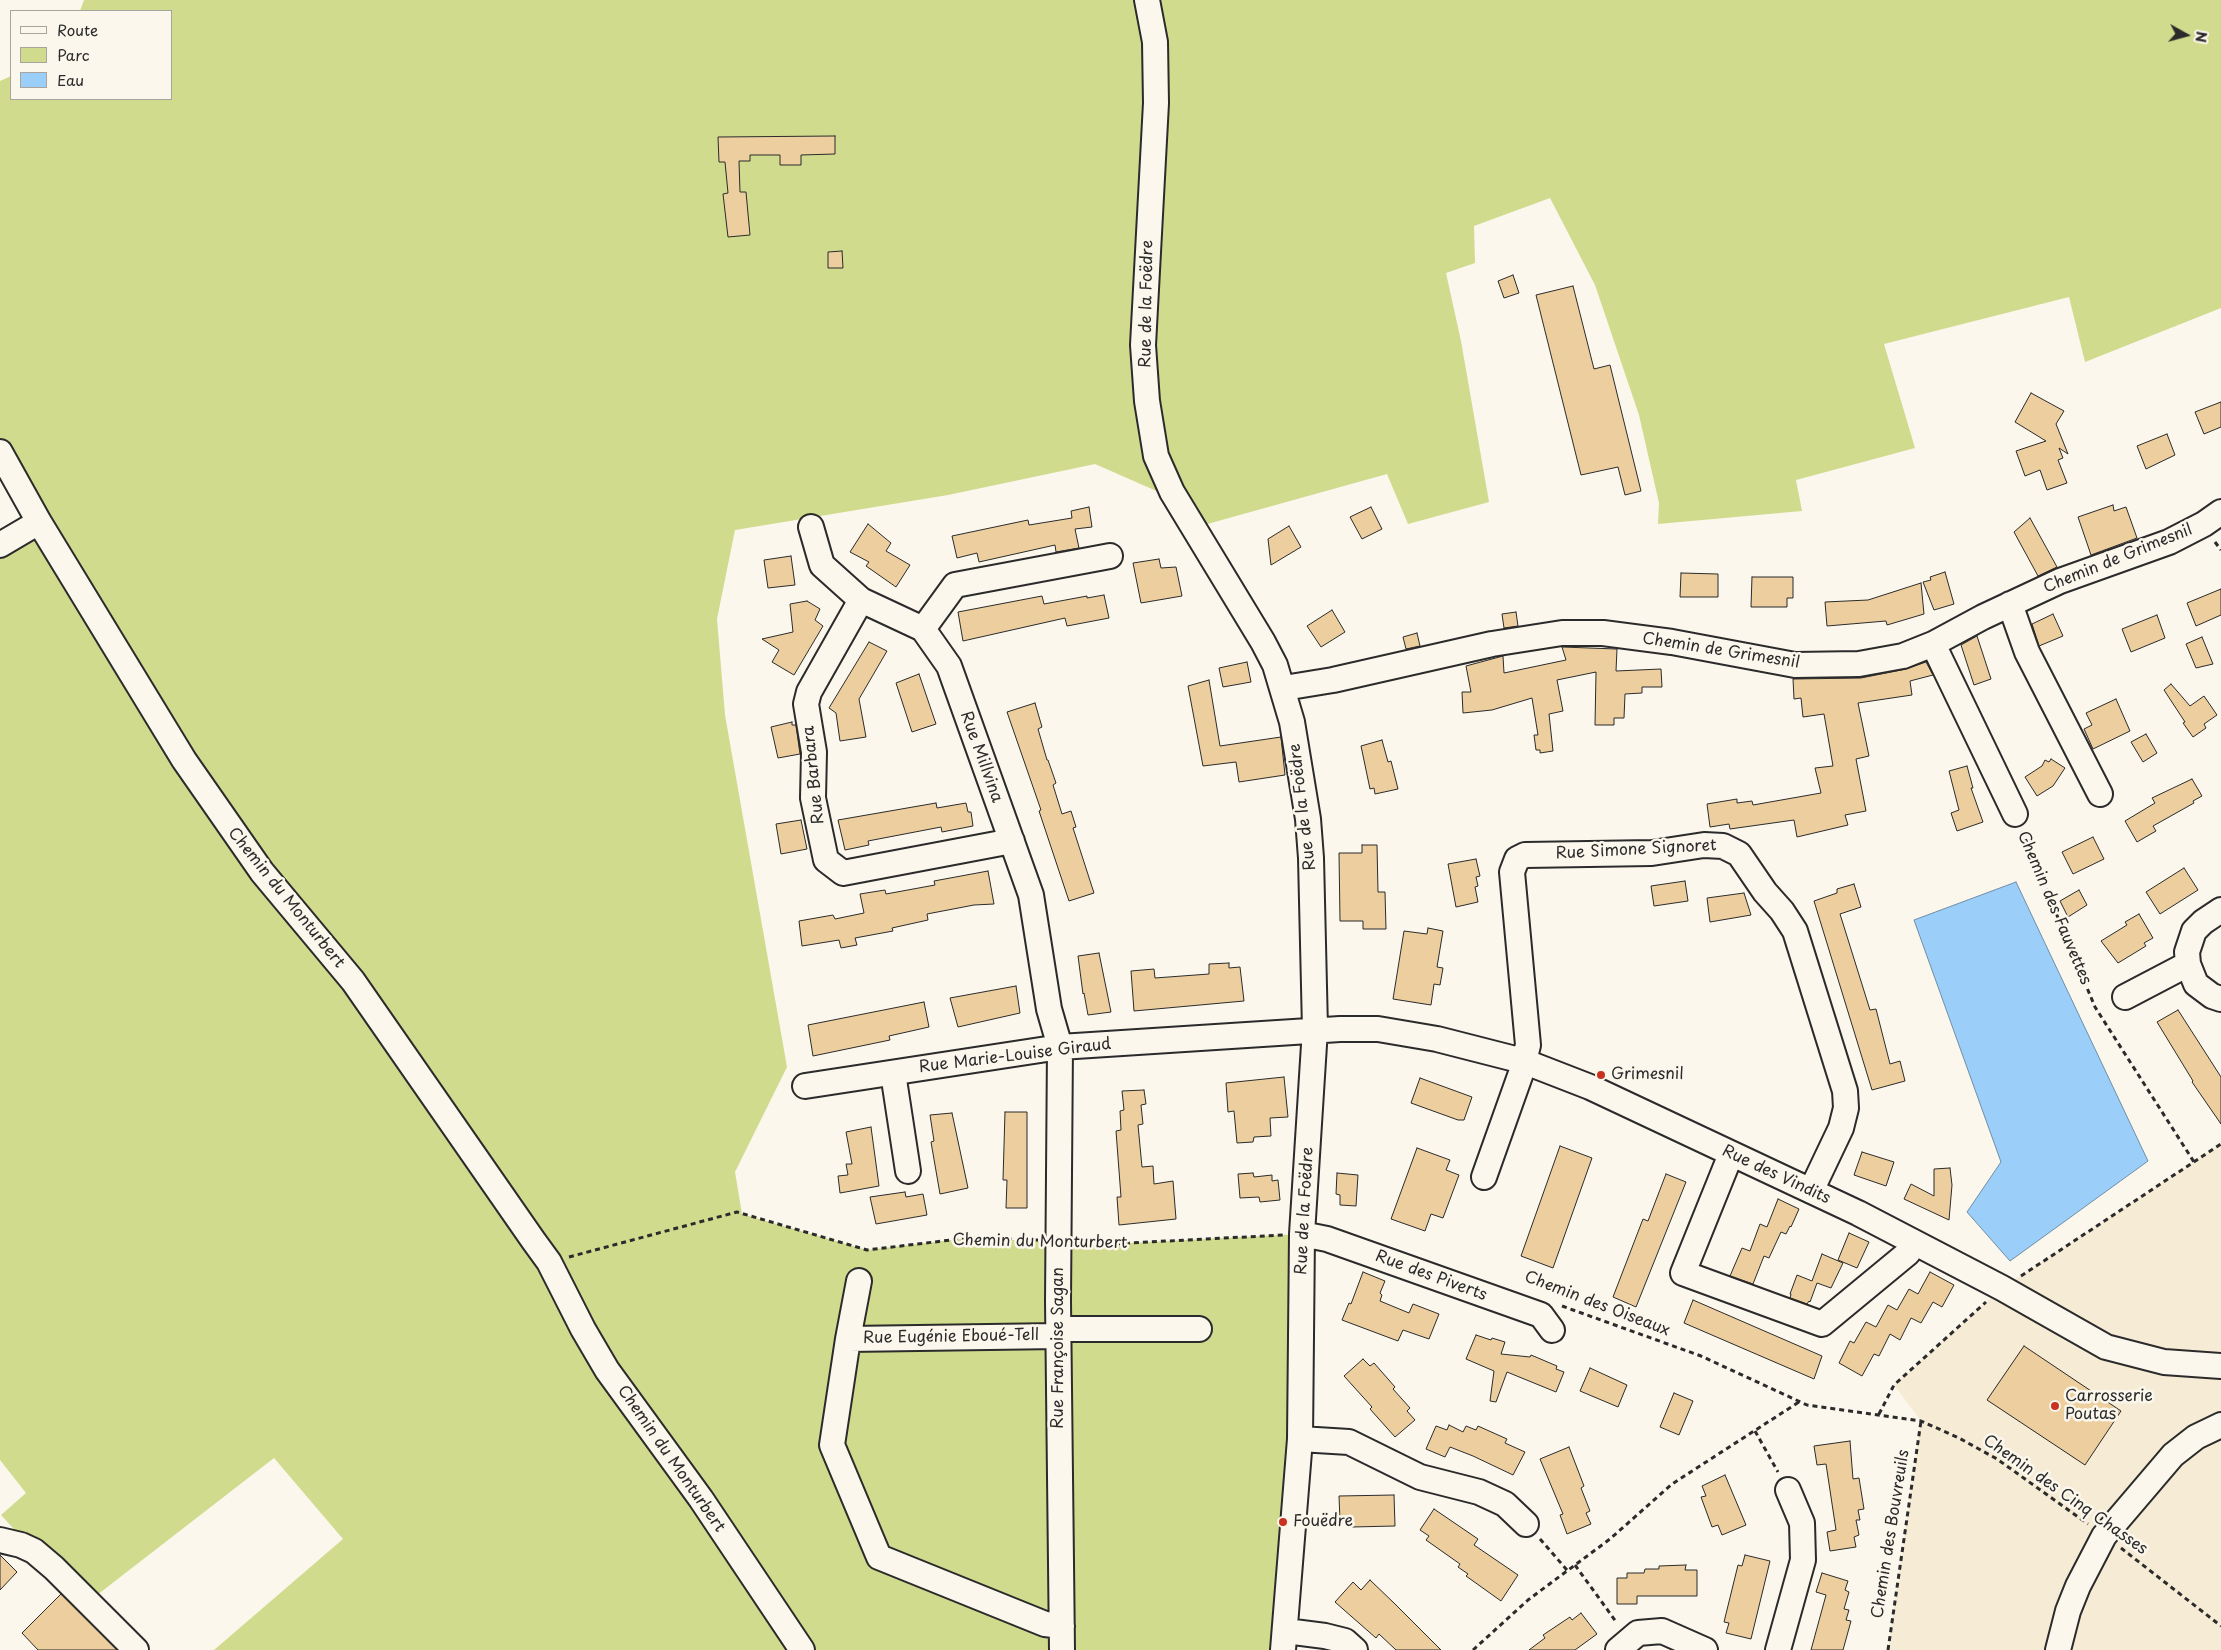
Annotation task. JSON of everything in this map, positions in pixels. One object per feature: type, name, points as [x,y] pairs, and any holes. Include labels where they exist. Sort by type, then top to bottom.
[{"type":"street","name":"Rue de la Foëdre","points":[[1147,0],[1155,42],[1156,103],[1143,345],[1147,401],[1156,456],[1172,492],[1275,665],[1284,688],[1292,722],[1308,819],[1311,858],[1315,1029],[1302,1234],[1300,1439],[1285,1641]]},
{"type":"street","name":"Chemin du Monturbert","points":[[0,452],[39,522],[184,760],[262,872],[353,981],[549,1262],[583,1329],[607,1370],[701,1499],[802,1650]]},
{"type":"street","name":"Chemin de Grimesnil","points":[[1284,688],[1333,680],[1492,644],[1562,633],[1603,633],[1672,642],[1795,665],[1859,664],[1903,656],[1933,644],[2060,580],[2169,542],[2204,524],[2221,512]]},
{"type":"street","points":[[0,546],[39,522]]},
{"type":"street","name":"Rue Millvina","points":[[811,527],[822,565],[861,600],[923,629],[949,666],[1031,895],[1049,1009],[1060,1047]]},
{"type":"street","points":[[923,629],[955,585],[1110,556]]},
{"type":"street","name":"Rue Barbara","points":[[861,600],[808,692],[806,704],[814,752],[813,798],[826,860],[843,873],[1012,841]]},
{"type":"street","points":[[2010,604],[2027,652],[2100,794]]},
{"type":"street","name":"Chemin des Fauvettes","points":[[1933,644],[2015,814]]},
{"type":"street","name":"Rue Simone Signoret","points":[[1523,1061],[1528,1045],[1512,872],[1517,859],[1525,855],[1652,853],[1704,845],[1723,846],[1732,849],[1739,854],[1764,892],[1782,911],[1794,931],[1846,1091],[1846,1108],[1841,1128],[1811,1191]]},
{"type":"street","points":[[2221,910],[2203,922],[2194,931],[2187,952],[2188,964],[2196,984],[2212,996],[2221,999]]},
{"type":"street","points":[[2125,997],[2188,964]]},
{"type":"street","name":"Rue Marie-Louise Giraud","points":[[805,1086],[1060,1047],[1315,1029]]},
{"type":"street","name":"Rue des Vindits","points":[[1315,1029],[1378,1029],[1437,1039],[1523,1061],[1590,1087],[1811,1191],[1913,1242],[2106,1347],[2164,1362],[2221,1366]]},
{"type":"street","name":"Rue Françoise Sagan","points":[[1060,1047],[1059,1332],[1062,1650]]},
{"type":"street","points":[[1484,1177],[1522,1073],[1523,1061]]},
{"type":"street","points":[[893,1073],[908,1171]]},
{"type":"street","points":[[1731,1154],[1683,1273],[1822,1324],[1908,1253],[1913,1242]]},
{"type":"street","name":"Rue des Piverts","points":[[1302,1234],[1327,1239],[1541,1315],[1552,1330]]},
{"type":"street","points":[[848,1339],[859,1281]]},
{"type":"street","name":"Rue Eugénie Eboué-Tell","points":[[1062,1626],[1045,1624],[879,1557],[832,1445],[848,1339],[1199,1329]]},
{"type":"street","points":[[2058,1650],[2068,1611],[2078,1586],[2104,1536],[2174,1454],[2196,1437],[2221,1425]]},
{"type":"street","points":[[1300,1439],[1349,1442],[1420,1477],[1479,1492],[1505,1504],[1526,1524]]},
{"type":"street","points":[[1778,1650],[1803,1560],[1802,1523],[1788,1490]]},
{"type":"street","points":[[0,1540],[21,1545],[34,1552],[54,1568],[136,1650]]},
{"type":"street","points":[[1623,1645],[1638,1633],[1662,1631],[1704,1650]]},
{"type":"street","points":[[1285,1641],[1325,1636],[1345,1641],[1355,1650]]},
{"type":"path","name":"Chemin des Fauvettes","points":[[2015,814],[2095,1007],[2194,1162],[2221,1144]]},
{"type":"path","name":"Chemin du Monturbert","points":[[549,1262],[737,1212],[867,1250],[968,1238],[1110,1244],[1302,1234]]},
{"type":"path","name":"Chemin des Oiseaux","points":[[1559,1305],[1701,1356],[1807,1405],[1880,1414]]},
{"type":"path","points":[[1474,1650],[1528,1600],[1610,1538],[1672,1484],[1799,1402]]},
{"type":"path","name":"Chemin des Cinq Chasses","points":[[1880,1414],[1921,1421],[1959,1438],[1997,1459],[2104,1536],[2221,1626]]},
{"type":"path","name":"Chemin des Bouvreuils","points":[[1888,1650],[1921,1421]]},
{"type":"path","points":[[1755,1431],[1788,1490]]},
{"type":"path","points":[[1526,1524],[1567,1570]]},
{"type":"path","points":[[1575,1565],[1623,1645]]},
{"type":"shaded area","points":[[2221,1144],[2221,1650],[1888,1650],[1921,1421],[1894,1385],[2002,1288]]},
{"type":"green space","points":[[84,0],[2221,0],[2221,308],[2085,362],[2069,297],[1884,344],[1915,448],[1796,480],[1802,511],[1658,524],[1659,503],[1639,415],[1595,285],[1550,198],[1474,226],[1475,263],[1446,273],[1461,341],[1489,502],[1408,524],[1387,474],[1193,528],[1161,493],[1095,464],[948,495],[735,530],[717,619],[725,715],[787,1067],[735,1172],[742,1214],[867,1250],[968,1238],[1110,1244],[1302,1234],[1283,1650],[214,1650],[343,1539],[274,1458],[88,1602],[34,1551],[1,1515],[26,1493],[0,1460],[0,545],[39,522],[0,452],[0,81],[10,76],[10,100],[172,100],[172,10],[80,10]]},
{"type":"water","points":[[2016,882],[2148,1161],[2010,1261],[1967,1212],[2001,1162],[1914,920]]},
{"type":"building","points":[[835,136],[835,154],[801,155],[801,165],[780,165],[780,155],[750,155],[750,161],[739,161],[740,192],[746,192],[750,235],[728,237],[723,194],[728,193],[725,162],[719,162],[718,137]]},
{"type":"building","points":[[842,251],[843,268],[828,268],[828,252]]},
{"type":"building","points":[[1513,275],[1519,293],[1504,298],[1498,281]]},
{"type":"building","points":[[1573,286],[1594,369],[1610,365],[1641,491],[1625,495],[1618,467],[1581,475],[1536,295]]},
{"type":"building","points":[[2031,393],[2064,411],[2056,424],[2068,454],[2059,448],[2063,458],[2058,460],[2067,483],[2047,490],[2040,470],[2025,476],[2016,451],[2046,441],[2015,422]]},
{"type":"building","points":[[2221,402],[2221,427],[2204,434],[2195,412]]},
{"type":"building","points":[[2167,434],[2175,455],[2146,469],[2137,446]]},
{"type":"building","points":[[2113,505],[2114,511],[2126,507],[2137,538],[2091,555],[2078,517]]},
{"type":"building","points":[[1089,507],[1092,527],[1075,529],[1079,548],[1056,552],[1055,545],[979,562],[977,553],[957,558],[952,536],[1028,520],[1029,525],[1072,518],[1071,511]]},
{"type":"building","points":[[1371,507],[1382,529],[1362,539],[1350,517]]},
{"type":"building","points":[[2030,518],[2057,567],[2038,576],[2014,532]]},
{"type":"building","points":[[868,524],[891,543],[886,551],[910,565],[896,587],[866,566],[869,562],[850,552]]},
{"type":"building","points":[[1289,526],[1301,547],[1271,565],[1268,539]]},
{"type":"building","points":[[791,556],[795,585],[768,588],[764,560]]},
{"type":"building","points":[[1159,559],[1161,568],[1176,567],[1182,596],[1141,603],[1133,563]]},
{"type":"building","points":[[1945,572],[1954,604],[1934,610],[1923,582],[1931,580],[1930,577]]},
{"type":"building","points":[[1681,573],[1718,574],[1718,597],[1680,597]]},
{"type":"building","points":[[1752,577],[1793,577],[1793,598],[1787,598],[1787,607],[1751,607]]},
{"type":"building","points":[[1921,583],[1924,614],[1887,625],[1886,621],[1827,626],[1825,602],[1868,600]]},
{"type":"building","points":[[2221,589],[2221,615],[2196,626],[2187,603]]},
{"type":"building","points":[[1104,595],[1109,618],[1067,626],[1065,618],[963,641],[958,612],[1042,596],[1044,604],[1087,596],[1087,598]]},
{"type":"building","points":[[807,601],[820,609],[815,620],[823,626],[794,675],[772,662],[779,650],[762,639],[793,632],[790,604]]},
{"type":"building","points":[[1332,610],[1345,632],[1321,647],[1307,626]]},
{"type":"building","points":[[1516,612],[1518,626],[1504,628],[1502,614]]},
{"type":"building","points":[[2053,614],[2063,636],[2039,646],[2032,624]]},
{"type":"building","points":[[2157,615],[2165,638],[2131,652],[2122,629]]},
{"type":"building","points":[[1417,633],[1420,646],[1406,649],[1403,637]]},
{"type":"building","points":[[1977,636],[1991,679],[1974,685],[1961,645]]},
{"type":"building","points":[[2202,637],[2213,664],[2196,668],[2186,644]]},
{"type":"building","points":[[869,642],[887,651],[859,699],[866,737],[840,741],[836,713],[829,708]]},
{"type":"building","points":[[1562,647],[1617,649],[1616,671],[1661,669],[1662,687],[1642,687],[1642,693],[1625,694],[1624,718],[1614,718],[1614,725],[1595,725],[1596,672],[1557,680],[1563,711],[1549,714],[1553,751],[1540,753],[1540,750],[1536,750],[1534,735],[1538,735],[1532,698],[1492,710],[1463,713],[1462,692],[1471,692],[1466,666],[1503,656],[1504,673],[1566,660]]},
{"type":"building","points":[[1247,662],[1251,682],[1223,687],[1219,668]]},
{"type":"building","points":[[1926,662],[1933,675],[1910,681],[1912,695],[1858,703],[1869,756],[1856,759],[1866,811],[1845,815],[1848,825],[1797,837],[1794,820],[1730,829],[1729,824],[1710,827],[1707,804],[1737,799],[1737,803],[1752,801],[1753,805],[1821,793],[1815,768],[1833,766],[1824,714],[1803,717],[1801,698],[1794,699],[1793,679],[1861,678],[1906,669]]},
{"type":"building","points":[[919,674],[936,724],[912,732],[896,683]]},
{"type":"building","points":[[1209,680],[1220,746],[1281,737],[1285,775],[1239,782],[1236,762],[1203,766],[1188,686]]},
{"type":"building","points":[[2171,684],[2190,706],[2204,696],[2217,715],[2204,724],[2206,728],[2193,737],[2164,690]]},
{"type":"building","points":[[2116,699],[2130,731],[2093,749],[2084,729],[2092,725],[2086,713]]},
{"type":"building","points":[[1035,703],[1042,727],[1038,729],[1056,783],[1053,785],[1062,814],[1071,811],[1076,827],[1073,828],[1094,893],[1069,901],[1039,811],[1041,810],[1007,712]]},
{"type":"building","points":[[792,722],[792,725],[796,725],[800,754],[778,758],[771,727]]},
{"type":"building","points":[[2146,734],[2157,753],[2143,762],[2131,742]]},
{"type":"building","points":[[1382,740],[1388,762],[1391,761],[1398,789],[1375,794],[1374,788],[1370,789],[1361,746]]},
{"type":"building","points":[[2051,759],[2065,768],[2053,786],[2037,796],[2025,777],[2042,766],[2045,760],[2049,762]]},
{"type":"building","points":[[1967,766],[1973,788],[1971,788],[1983,822],[1957,831],[1951,813],[1959,810],[1949,771]]},
{"type":"building","points":[[2192,779],[2202,796],[2193,801],[2194,803],[2153,826],[2156,831],[2137,842],[2125,821],[2155,803],[2152,798]]},
{"type":"building","points":[[936,803],[937,808],[966,803],[968,812],[971,812],[973,826],[942,832],[941,827],[868,841],[869,845],[845,850],[838,820]]},
{"type":"building","points":[[801,820],[807,849],[781,854],[776,824]]},
{"type":"building","points":[[2093,837],[2104,859],[2073,874],[2062,852]]},
{"type":"building","points":[[1362,845],[1377,845],[1378,892],[1385,892],[1386,929],[1363,929],[1363,921],[1340,921],[1339,853],[1362,853]]},
{"type":"building","points":[[1476,859],[1480,876],[1476,877],[1478,886],[1475,887],[1478,902],[1456,907],[1448,864]]},
{"type":"building","points":[[2184,868],[2198,890],[2160,914],[2146,892]]},
{"type":"building","points":[[988,871],[994,904],[974,905],[927,914],[928,920],[892,928],[893,931],[855,938],[857,945],[841,948],[839,940],[802,946],[799,921],[833,915],[835,919],[864,913],[860,894],[885,890],[886,894],[935,885],[934,881]]},
{"type":"building","points":[[1685,881],[1688,901],[1654,906],[1651,886]]},
{"type":"building","points":[[1854,884],[1861,907],[1840,914],[1870,1010],[1876,1009],[1890,1064],[1900,1061],[1905,1081],[1872,1090],[1814,901],[1837,893],[1837,889]]},
{"type":"building","points":[[2079,890],[2087,905],[2068,917],[2060,901]]},
{"type":"building","points":[[1744,893],[1751,915],[1710,922],[1707,898]]},
{"type":"building","points":[[2139,914],[2153,938],[2144,943],[2146,946],[2118,963],[2101,941],[2127,925],[2125,922]]},
{"type":"building","points":[[1428,928],[1443,931],[1437,967],[1443,968],[1440,985],[1434,984],[1431,1005],[1393,999],[1404,931],[1427,934]]},
{"type":"building","points":[[1099,953],[1111,1012],[1088,1015],[1078,956]]},
{"type":"building","points":[[1229,963],[1229,968],[1240,967],[1244,1001],[1134,1011],[1131,971],[1154,969],[1155,978],[1209,974],[1209,964]]},
{"type":"building","points":[[1016,986],[1020,1013],[958,1027],[950,998]]},
{"type":"building","points":[[924,1002],[929,1027],[889,1036],[890,1040],[813,1056],[808,1025]]},
{"type":"building","points":[[2178,1010],[2221,1077],[2221,1124],[2192,1082],[2157,1022]]},
{"type":"building","points":[[1284,1077],[1288,1117],[1270,1118],[1271,1136],[1254,1137],[1253,1142],[1237,1143],[1234,1111],[1228,1112],[1226,1083]]},
{"type":"building","points":[[1420,1078],[1472,1097],[1464,1120],[1458,1120],[1411,1103]]},
{"type":"building","points":[[1144,1090],[1146,1104],[1141,1105],[1143,1124],[1138,1125],[1142,1167],[1153,1166],[1154,1184],[1173,1181],[1176,1219],[1119,1225],[1117,1197],[1121,1197],[1116,1131],[1121,1130],[1120,1111],[1124,1110],[1122,1091]]},
{"type":"building","points":[[1005,1112],[1027,1112],[1027,1208],[1006,1208],[1007,1180],[1003,1180]]},
{"type":"building","points":[[952,1113],[968,1188],[940,1194],[931,1142],[934,1141],[930,1115]]},
{"type":"building","points":[[871,1127],[879,1186],[840,1193],[838,1176],[848,1175],[846,1164],[852,1164],[846,1132]]},
{"type":"building","points":[[1560,1146],[1592,1158],[1553,1268],[1521,1256]]},
{"type":"building","points":[[1417,1148],[1450,1160],[1446,1170],[1459,1175],[1443,1218],[1431,1214],[1425,1231],[1391,1219]]},
{"type":"building","points":[[1862,1152],[1894,1162],[1886,1186],[1854,1175]]},
{"type":"building","points":[[1950,1168],[1952,1185],[1949,1220],[1904,1199],[1911,1184],[1934,1196],[1934,1169]]},
{"type":"building","points":[[1253,1173],[1254,1177],[1272,1175],[1272,1181],[1278,1180],[1280,1200],[1260,1202],[1259,1197],[1240,1198],[1238,1174]]},
{"type":"building","points":[[1337,1173],[1358,1175],[1356,1206],[1340,1205],[1340,1195],[1336,1194]]},
{"type":"building","points":[[1666,1174],[1686,1182],[1636,1307],[1613,1297],[1643,1219],[1648,1221]]},
{"type":"building","points":[[905,1192],[906,1197],[923,1194],[927,1215],[876,1224],[870,1197]]},
{"type":"building","points":[[1778,1199],[1799,1209],[1791,1227],[1786,1234],[1781,1232],[1769,1258],[1764,1256],[1753,1284],[1730,1276],[1742,1248],[1750,1251],[1760,1224],[1767,1227]]},
{"type":"building","points":[[1849,1233],[1869,1242],[1857,1268],[1838,1260]]},
{"type":"building","points":[[1822,1254],[1843,1263],[1831,1288],[1817,1283],[1810,1302],[1807,1304],[1790,1298],[1797,1275],[1812,1281]]},
{"type":"building","points":[[1363,1272],[1385,1281],[1380,1293],[1382,1295],[1380,1301],[1409,1313],[1413,1304],[1439,1314],[1429,1339],[1403,1330],[1398,1341],[1342,1320],[1349,1303],[1351,1304]]},
{"type":"building","points":[[1930,1272],[1954,1285],[1942,1307],[1933,1302],[1921,1323],[1911,1318],[1900,1340],[1890,1334],[1879,1356],[1874,1354],[1862,1376],[1839,1363],[1850,1341],[1854,1343],[1866,1322],[1876,1327],[1888,1305],[1897,1310],[1909,1289],[1918,1294]]},
{"type":"building","points":[[1693,1300],[1822,1356],[1814,1379],[1684,1323]]},
{"type":"building","points":[[1476,1335],[1505,1342],[1501,1354],[1530,1357],[1531,1355],[1557,1366],[1556,1369],[1564,1372],[1556,1392],[1507,1372],[1496,1402],[1490,1401],[1494,1371],[1466,1359]]},
{"type":"building","points":[[2024,1346],[2121,1411],[2085,1465],[1987,1400]]},
{"type":"building","points":[[1363,1359],[1370,1366],[1374,1363],[1395,1387],[1393,1389],[1410,1408],[1407,1411],[1415,1420],[1395,1437],[1370,1409],[1372,1407],[1344,1376]]},
{"type":"building","points":[[1590,1368],[1627,1385],[1618,1407],[1580,1391]]},
{"type":"building","points":[[1674,1393],[1693,1401],[1679,1435],[1660,1427]]},
{"type":"building","points":[[1449,1425],[1463,1432],[1466,1426],[1476,1430],[1478,1426],[1507,1439],[1505,1443],[1525,1452],[1513,1475],[1450,1447],[1445,1457],[1426,1449],[1436,1426],[1447,1430]]},
{"type":"building","points":[[1850,1441],[1853,1479],[1859,1478],[1864,1509],[1858,1510],[1860,1520],[1856,1520],[1859,1535],[1854,1537],[1856,1547],[1830,1551],[1827,1532],[1836,1530],[1826,1464],[1817,1465],[1814,1446]]},
{"type":"building","points":[[1569,1447],[1584,1486],[1581,1488],[1590,1511],[1586,1513],[1591,1524],[1567,1534],[1560,1515],[1563,1514],[1540,1459]]},
{"type":"building","points":[[1725,1475],[1746,1525],[1722,1535],[1718,1525],[1712,1527],[1701,1497],[1706,1496],[1702,1486]]},
{"type":"building","points":[[1394,1495],[1395,1526],[1352,1527],[1351,1521],[1340,1521],[1339,1496]]},
{"type":"building","points":[[1434,1509],[1478,1539],[1474,1545],[1518,1575],[1501,1601],[1466,1576],[1468,1574],[1458,1567],[1460,1564],[1426,1540],[1429,1536],[1420,1530]]},
{"type":"building","points":[[0,1555],[17,1572],[0,1590]]},
{"type":"building","points":[[1745,1555],[1770,1561],[1751,1639],[1726,1633],[1729,1623],[1724,1622],[1738,1565],[1742,1566]]},
{"type":"building","points":[[1686,1565],[1685,1570],[1697,1570],[1697,1596],[1637,1596],[1637,1604],[1617,1604],[1617,1578],[1627,1578],[1627,1573],[1644,1573],[1645,1569],[1659,1569],[1659,1566]]},
{"type":"building","points":[[1822,1573],[1848,1581],[1845,1590],[1849,1592],[1844,1609],[1849,1610],[1846,1620],[1851,1621],[1843,1650],[1811,1650],[1826,1595],[1816,1592]]},
{"type":"building","points":[[1370,1580],[1441,1650],[1396,1650],[1379,1634],[1376,1638],[1335,1602],[1353,1582],[1361,1590]]},
{"type":"building","points":[[61,1594],[117,1650],[38,1650],[22,1633]]},
{"type":"building","points":[[1581,1613],[1597,1634],[1575,1650],[1529,1650],[1545,1638],[1543,1635],[1570,1617],[1572,1620]]},
{"type":"place","name":"Grimesnil","points":[[1601,1075]]},
{"type":"place","name":"Carrosserie Poutas","points":[[2055,1406]]},
{"type":"place","name":"Fouëdre","points":[[1283,1522]]}]
